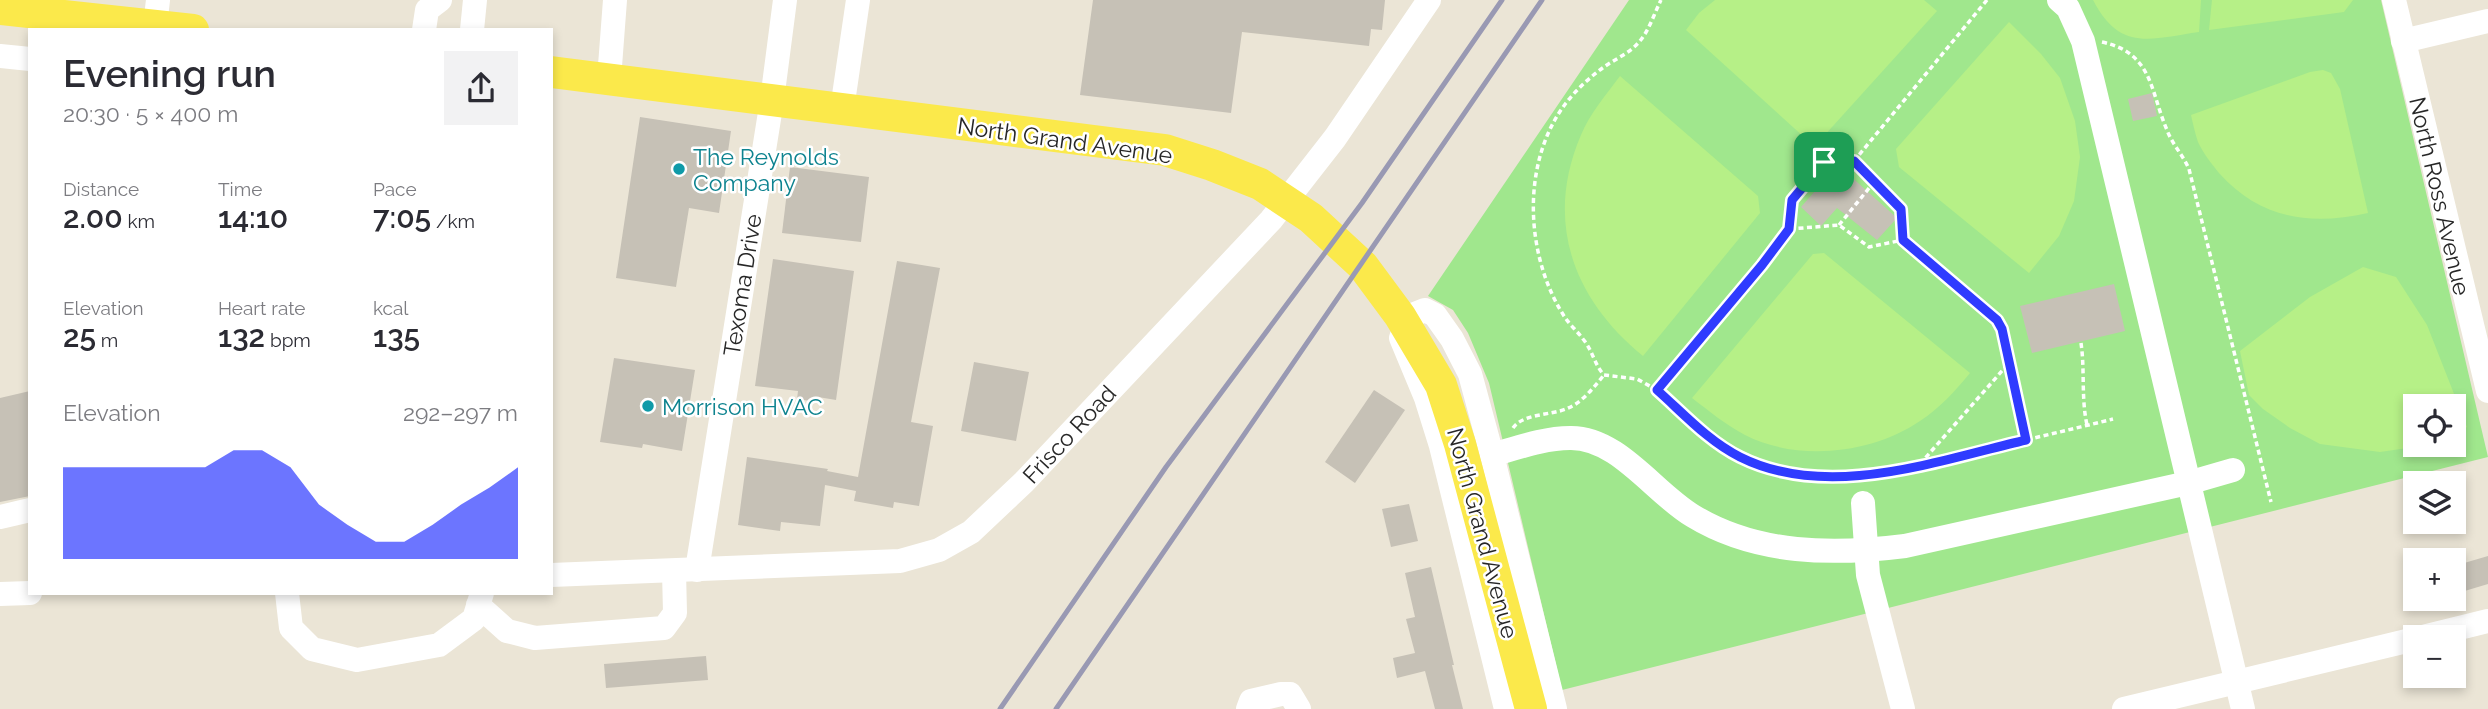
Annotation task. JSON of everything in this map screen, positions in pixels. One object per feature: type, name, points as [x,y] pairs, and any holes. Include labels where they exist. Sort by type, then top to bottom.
[{"type":"main road","points":[[16,7],[157,13],[189,28]]},
{"type":"main road","name":"North Grand Avenue","points":[[553,72],[1165,150],[1212,164],[1260,184],[1311,218],[1363,266],[1400,316],[1441,385],[1460,444],[1531,709]]},
{"type":"street","points":[[424,28],[426,10],[440,0]]},
{"type":"street","points":[[472,28],[475,0]]},
{"type":"street","points":[[609,79],[615,0]]},
{"type":"street","name":"Texoma Drive","points":[[480,599],[507,631],[535,638],[664,628],[675,613],[772,100],[785,0]]},
{"type":"street","points":[[842,109],[858,0]]},
{"type":"street","name":"Frisco Road","points":[[553,575],[900,561],[939,550],[971,532],[1024,482],[1271,220],[1335,138],[1429,0]]},
{"type":"street","points":[[2059,0],[2068,8],[2083,41],[2243,709]]},
{"type":"street","name":"North Ross Avenue","points":[[2393,0],[2480,323],[2488,391]]},
{"type":"street","points":[[2403,41],[2488,21]]},
{"type":"street","points":[[0,57],[28,59]]},
{"type":"street","points":[[1506,709],[1441,446],[1426,398],[1401,338],[1410,316],[1425,310],[1435,315],[1452,339],[1503,452],[1555,709]]},
{"type":"street","points":[[1503,452],[1552,439],[1573,438],[1596,443],[1613,451],[1692,516],[1714,527],[1776,546],[1815,552],[1866,551],[1950,536],[2233,471]]},
{"type":"street","points":[[1863,503],[1868,575],[1903,709]]},
{"type":"street","points":[[0,517],[28,510]]},
{"type":"street","points":[[0,594],[28,593]]},
{"type":"street","points":[[287,595],[291,628],[312,649],[356,660],[439,645],[474,619],[480,599]]},
{"type":"street","points":[[2466,626],[2488,621]]},
{"type":"street","points":[[2124,709],[2403,642]]},
{"type":"street","points":[[1248,709],[1251,701],[1281,694],[1290,695],[1299,709]]},
{"type":"path","points":[[1661,0],[1639,43],[1588,80],[1564,105],[1543,146],[1536,173],[1535,241],[1548,284],[1566,321],[1583,338],[1596,366],[1604,375],[1637,379],[1657,390],[1726,449],[1740,457],[1777,471],[1801,475],[1846,477],[1878,473],[2113,419]]},
{"type":"path","points":[[1854,161],[1986,0]]},
{"type":"path","points":[[2083,41],[2105,42],[2124,48],[2135,58],[2152,82],[2166,130],[2189,169],[2271,502]]},
{"type":"path","points":[[1657,390],[1789,229],[1792,200],[1824,162],[1854,161],[1901,209],[1903,240],[1997,320],[2002,329],[2026,440]]},
{"type":"path","points":[[1839,225],[1874,181]]},
{"type":"path","points":[[1789,229],[1839,225],[1868,247],[1903,240]]},
{"type":"path","points":[[2081,342],[2082,396],[2087,425]]},
{"type":"path","points":[[1919,464],[2009,363]]},
{"type":"path","points":[[1503,452],[1516,423],[1554,413],[1578,403],[1604,375]]},
{"type":"green space","points":[[1629,0],[2381,0],[2488,457],[2432,471],[2403,471],[2403,478],[1562,690],[1489,383],[1468,333],[1453,310],[1428,296]]},
{"type":"green space","points":[[1715,0],[1924,0],[1937,11],[1823,137],[1805,138],[1686,30],[1699,13]]},
{"type":"green space","points":[[2093,0],[2201,0],[2199,32],[2151,39],[2125,35],[2103,17]]},
{"type":"green space","points":[[2212,0],[2353,0],[2344,12],[2209,30]]},
{"type":"green space","points":[[2009,22],[2041,54],[2060,78],[2075,121],[2080,157],[2074,201],[2059,236],[2029,273],[1899,167],[1896,149]]},
{"type":"green space","points":[[2323,70],[2331,73],[2340,89],[2368,213],[2326,219],[2287,215],[2269,209],[2251,200],[2219,173],[2197,139],[2191,115],[2310,72]]},
{"type":"green space","points":[[1620,76],[1758,196],[1760,213],[1643,356],[1619,334],[1599,310],[1583,284],[1572,256],[1566,228],[1565,198],[1570,167],[1581,135]]},
{"type":"green space","points":[[1824,253],[1970,373],[1947,399],[1927,416],[1901,432],[1879,441],[1857,447],[1811,451],[1766,444],[1738,431],[1692,398],[1813,254]]},
{"type":"green space","points":[[2363,267],[2396,277],[2427,325],[2454,394],[2403,394],[2403,449],[2380,452],[2320,444],[2290,428],[2263,409],[2249,395],[2240,351],[2310,297]]},
{"type":"building","points":[[1093,0],[1385,0],[1382,30],[1371,29],[1369,46],[1242,32],[1231,113],[1080,95]]},
{"type":"building","points":[[2152,93],[2157,116],[2133,121],[2128,99]]},
{"type":"building","name":"The Reynolds Company","points":[[640,117],[731,131],[719,213],[689,208],[676,287],[616,278]]},
{"type":"building","points":[[1838,165],[1897,218],[1877,240],[1837,208],[1821,226],[1801,207]]},
{"type":"building","points":[[790,167],[869,177],[861,242],[782,233]]},
{"type":"building","points":[[773,259],[854,271],[836,400],[818,397],[818,402],[797,399],[798,391],[755,386]]},
{"type":"building","points":[[897,261],[940,268],[911,422],[933,426],[919,506],[894,502],[893,508],[854,501],[856,491],[825,485],[820,526],[781,522],[780,531],[738,525],[747,457],[828,469],[827,471],[858,477]]},
{"type":"building","points":[[2114,284],[2125,331],[2032,353],[2020,306]]},
{"type":"building","name":"Morrison HVAC","points":[[614,358],[695,370],[682,451],[643,444],[642,448],[600,442]]},
{"type":"building","points":[[974,362],[1029,372],[1016,441],[961,431]]},
{"type":"building","points":[[1374,390],[1405,410],[1355,483],[1325,462]]},
{"type":"building","points":[[28,391],[28,496],[0,502],[0,398]]},
{"type":"building","points":[[1409,504],[1418,541],[1391,547],[1382,509]]},
{"type":"building","points":[[2488,556],[2488,584],[2466,591],[2466,562]]},
{"type":"building","points":[[1431,567],[1463,709],[1435,709],[1425,671],[1397,678],[1393,658],[1415,653],[1406,619],[1415,617],[1405,573]]},
{"type":"building","points":[[706,656],[708,680],[606,688],[604,664]]},
{"type":"railway","points":[[1000,709],[1166,467],[1362,203],[1502,0]]},
{"type":"railway","points":[[1056,709],[1542,0]]},
{"type":"place","name":"The Reynolds Company","points":[[679,169]]},
{"type":"place","name":"Morrison HVAC","points":[[648,406]]},
{"type":"route","points":[[1854,161],[1901,209],[1903,240],[1997,320],[2002,329],[2026,440],[1878,473],[1846,477],[1801,475],[1777,471],[1726,449],[1657,390],[1789,229],[1792,200],[1824,162],[1854,161]]}]
